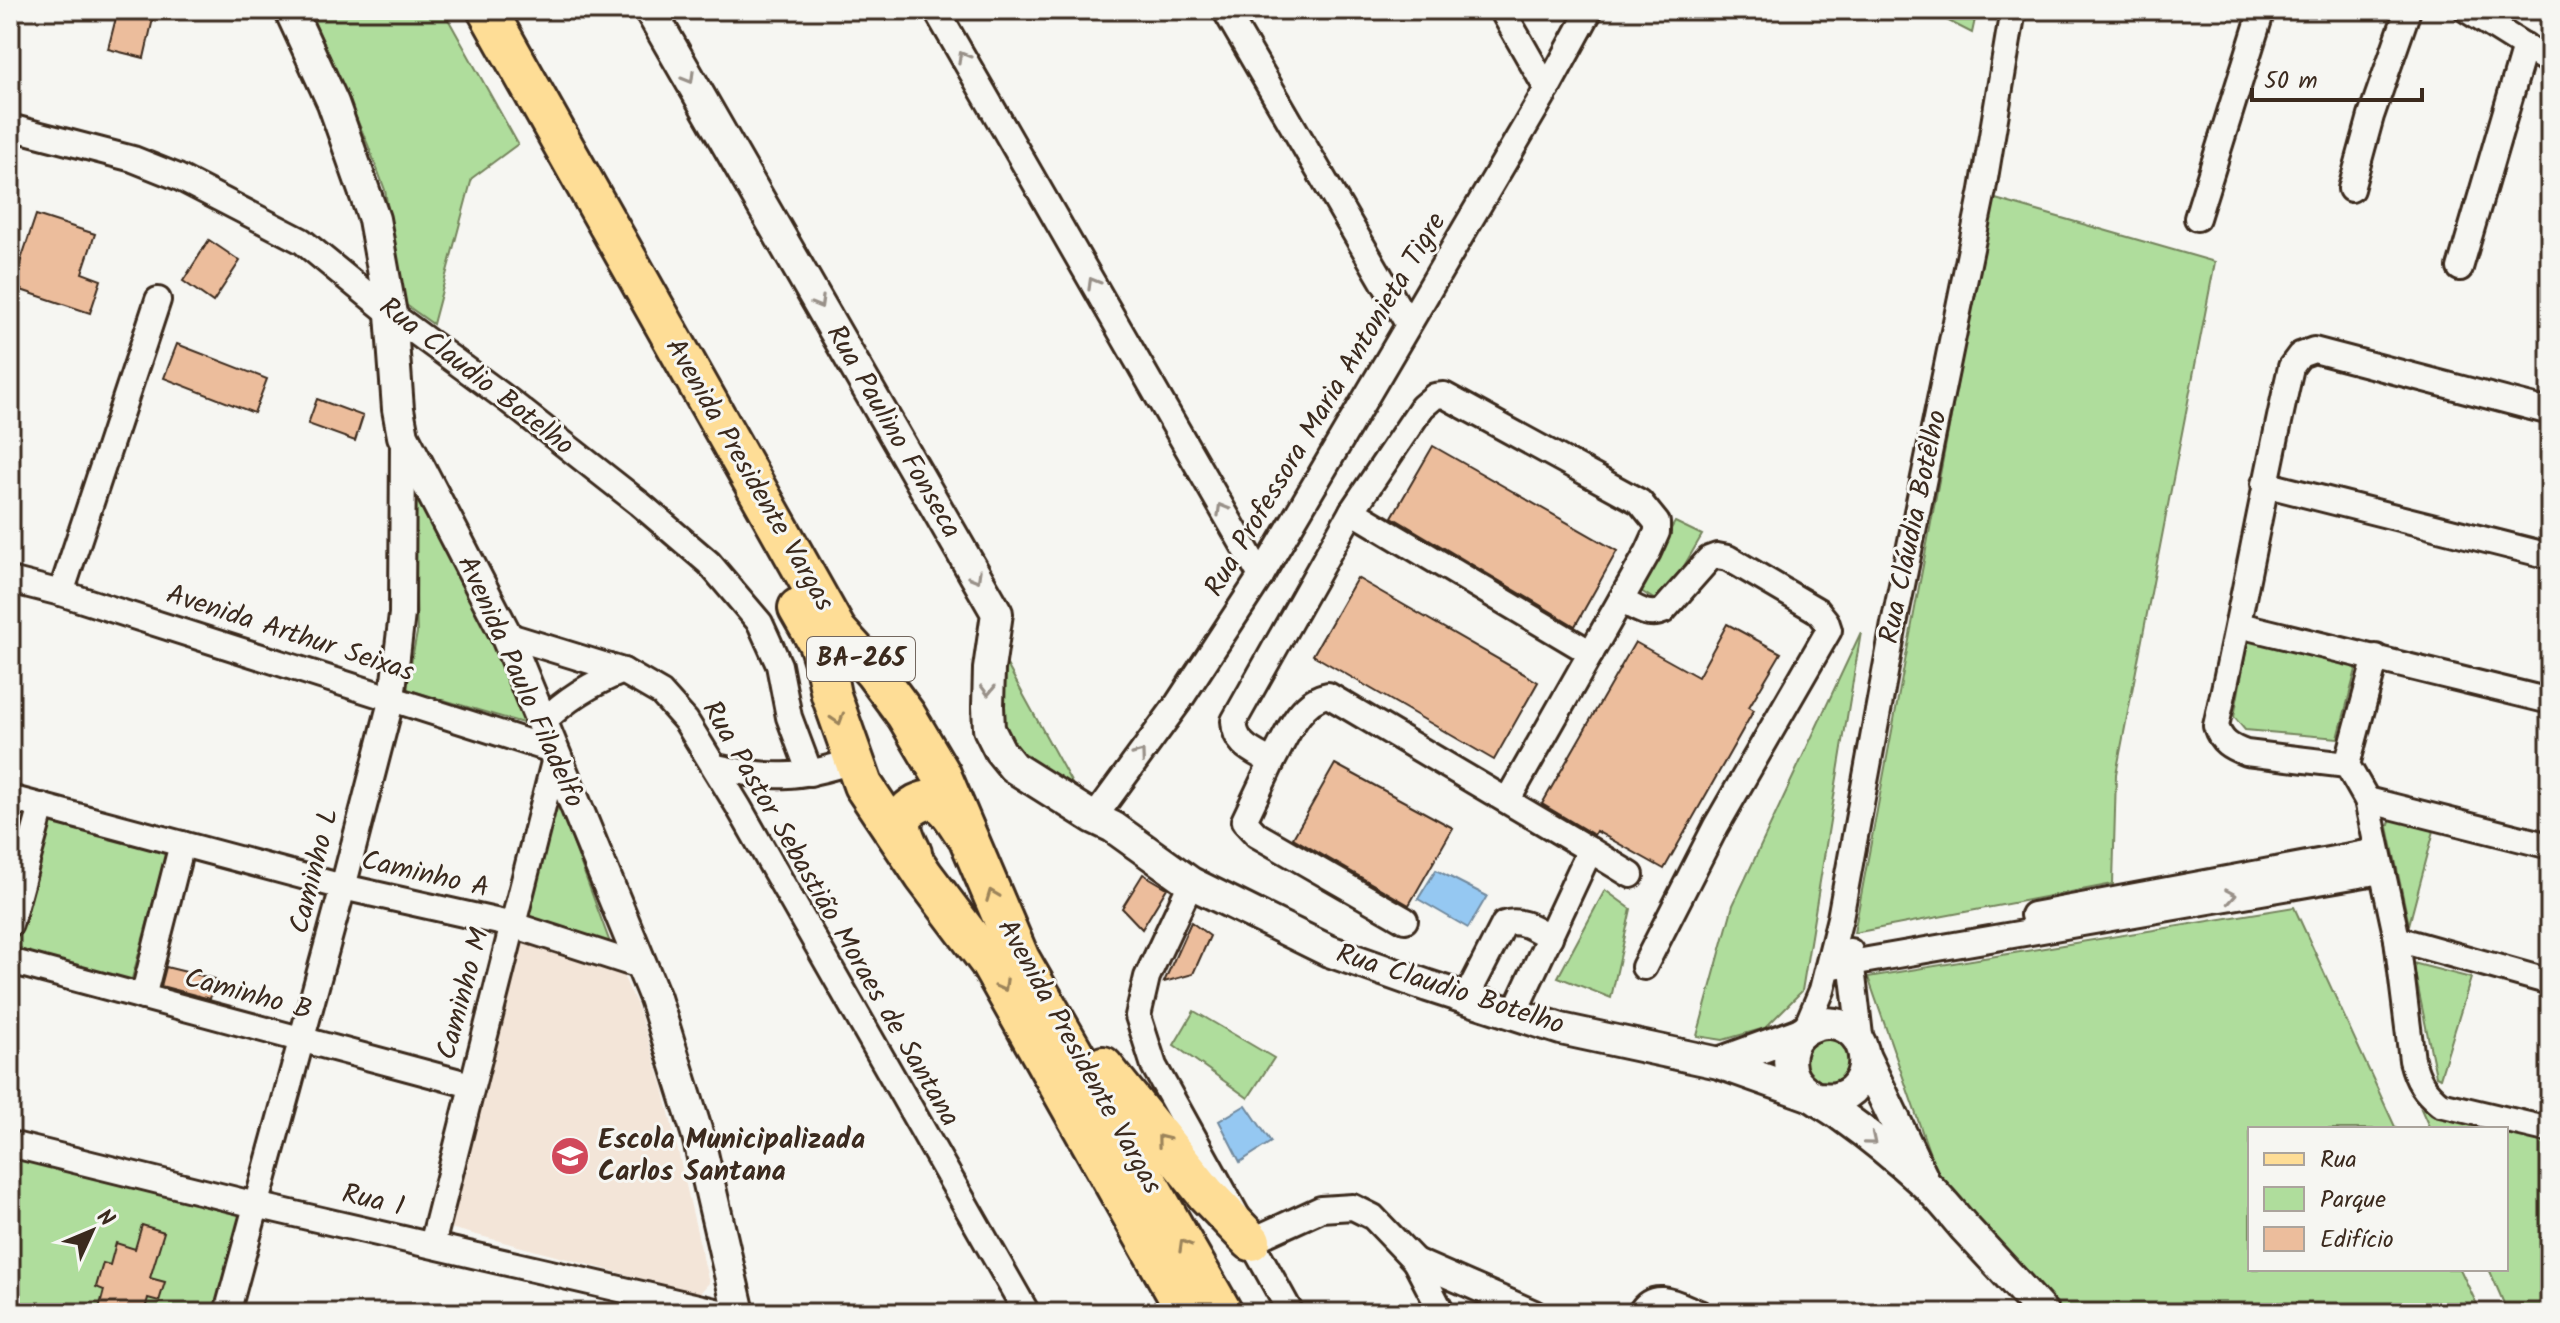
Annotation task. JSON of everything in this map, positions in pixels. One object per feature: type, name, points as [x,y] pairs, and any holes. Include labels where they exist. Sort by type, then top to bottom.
[{"type":"main road","name":"Avenida Presidente Vargas","points":[[459,10],[818,643],[831,695],[863,785],[885,822],[989,962],[1187,1313]]},
{"type":"main road","name":"Avenida Presidente Vargas","points":[[487,10],[837,631],[874,672],[906,715],[941,774],[1020,959],[1223,1313]]},
{"type":"main road","points":[[924,876],[903,835],[901,822],[904,814],[920,802],[938,802],[949,811],[976,853]]},
{"type":"main road","points":[[1039,992],[1206,1194],[1251,1241]]},
{"type":"street","name":"Avenida Paulo Filadelfo","points":[[290,10],[333,103],[374,219],[391,314],[403,436],[506,635],[670,1043],[698,1136],[739,1313]]},
{"type":"street","name":"Rua Paulino Fonseca","points":[[650,10],[997,613],[989,669],[988,706],[989,729],[1000,751],[1013,767],[1104,822]]},
{"type":"street","points":[[936,10],[1261,576]]},
{"type":"street","points":[[1225,10],[1408,324]]},
{"type":"street","points":[[1502,10],[1547,89]]},
{"type":"street","name":"Rua Professora Maria Antonieta Tigre","points":[[1104,822],[1261,576],[1547,89],[1590,10]]},
{"type":"street","name":"Rua Cláudia Botêlho","points":[[1840,958],[1840,918],[1894,624],[1983,190],[2013,10]]},
{"type":"street","points":[[2197,218],[2262,10]]},
{"type":"street","points":[[2351,189],[2371,116],[2408,10]]},
{"type":"street","points":[[2467,10],[2550,62]]},
{"type":"street","points":[[2460,268],[2525,46]]},
{"type":"street","name":"Rua Claudio Botelho","points":[[10,127],[133,159],[178,177],[302,241],[391,314],[508,400],[639,503],[709,563],[760,623],[779,665],[789,717],[810,773]]},
{"type":"street","points":[[61,593],[158,300]]},
{"type":"street","points":[[2347,765],[2246,753],[2231,747],[2220,736],[2216,726],[2239,625],[2264,484],[2291,367],[2300,355],[2314,350],[2550,412]]},
{"type":"street","points":[[1272,762],[1241,744],[1235,733],[1234,721],[1352,511],[1422,407],[1435,396],[1444,395],[1471,407],[1640,502],[1657,523],[1657,532],[1621,600],[1507,801]]},
{"type":"street","name":"Caminho L","points":[[227,1313],[392,698],[402,614],[403,436]]},
{"type":"street","points":[[2264,484],[2550,556]]},
{"type":"street","points":[[1352,511],[1591,653]]},
{"type":"street","points":[[1621,600],[1656,615],[1672,602],[1709,559],[1717,556],[1728,558],[1818,611],[1829,630],[1716,826],[1644,967]]},
{"type":"street","name":"Avenida Arthur Seixas","points":[[10,580],[61,593],[392,698],[550,743]]},
{"type":"street","points":[[2239,625],[2550,701]]},
{"type":"street","name":"Rua Pastor Sebastião Moraes de Santana","points":[[506,635],[623,671],[661,693],[686,721],[716,767],[1027,1313]]},
{"type":"street","points":[[2376,657],[2347,765],[2367,800],[2397,939],[2417,1079],[2440,1104],[2550,1130]]},
{"type":"street","points":[[550,743],[570,698],[592,684],[623,671]]},
{"type":"street","points":[[1405,920],[1257,835],[1244,821],[1296,719],[1316,697],[1328,695],[1631,875]]},
{"type":"street","name":"Caminho M","points":[[432,1245],[513,925],[550,743]]},
{"type":"street","points":[[716,767],[759,776],[789,777],[852,761]]},
{"type":"street","name":"Caminho A","points":[[10,798],[343,887],[513,925],[640,966]]},
{"type":"street","points":[[2367,800],[2550,846]]},
{"type":"street","points":[[10,924],[42,806]]},
{"type":"street","name":"Rua Claudio Botelho","points":[[1104,822],[1191,883],[1329,951],[1561,1029],[1719,1063],[1815,1097],[1924,1182],[2043,1313]]},
{"type":"street","points":[[143,997],[182,844]]},
{"type":"street","points":[[1514,1013],[1590,850]]},
{"type":"street","points":[[1840,958],[2363,872],[2379,861]]},
{"type":"street","points":[[1191,883],[1147,977],[1138,1016],[1154,1066],[1291,1313]]},
{"type":"street","points":[[1466,998],[1504,924],[1523,922],[1550,937]]},
{"type":"street","points":[[2397,939],[2550,982]]},
{"type":"street","points":[[1840,958],[1864,1052],[1862,1077],[1851,1091],[1835,1098],[1815,1097],[1799,1087],[1789,1060],[1792,1046],[1803,1032],[1840,958]]},
{"type":"street","name":"Caminho B","points":[[10,961],[471,1085]]},
{"type":"street","points":[[1719,1063],[1817,1024],[1843,1026],[1853,1033],[1864,1052],[1924,1182]]},
{"type":"street","name":"Rua 1","points":[[10,1144],[256,1205],[724,1313]]},
{"type":"street","points":[[1251,1241],[1321,1209],[1353,1207],[1373,1217],[1415,1261],[1442,1313]]},
{"type":"street","points":[[1415,1261],[1534,1313]]},
{"type":"street","points":[[1640,1313],[1652,1300],[1661,1298],[1699,1313]]},
{"type":"shaded area","name":"Escola Municipalizada Carlos Santana","points":[[518,937],[619,967],[638,1007],[663,1087],[709,1283],[699,1294],[443,1226]]},
{"type":"green space","points":[[309,10],[443,10],[518,144],[472,178],[433,324],[402,302],[385,190]]},
{"type":"green space","points":[[1927,10],[1977,10],[1972,33]]},
{"type":"green space","points":[[1992,198],[2215,262],[2116,774],[2113,884],[1854,933]]},
{"type":"green space","points":[[413,484],[533,726],[406,689],[417,633]]},
{"type":"green space","points":[[1675,522],[1702,535],[1662,604],[1636,588]]},
{"type":"green space","points":[[1861,632],[1802,991],[1765,1028],[1723,1040],[1697,1036],[1733,905]]},
{"type":"green space","points":[[2249,635],[2358,662],[2338,738],[2245,730],[2234,717]]},
{"type":"green space","points":[[995,643],[1081,800],[1001,747]]},
{"type":"green space","points":[[557,799],[613,951],[523,924]]},
{"type":"green space","points":[[50,810],[169,844],[131,982],[12,949]]},
{"type":"green space","points":[[2391,818],[2436,823],[2409,925],[2388,827]]},
{"type":"green space","points":[[1605,890],[1631,909],[1611,998],[1558,977]]},
{"type":"green space","points":[[2294,907],[2395,1127],[2248,1127],[2248,1271],[2461,1271],[2481,1313],[2065,1313],[1939,1180],[1868,977]]},
{"type":"green space","points":[[2413,963],[2471,978],[2440,1078],[2436,1076]]},
{"type":"green space","points":[[1194,1011],[1274,1058],[1248,1098],[1174,1045]]},
{"type":"green space","points":[[1831,1030],[1852,1048],[1847,1077],[1818,1086],[1793,1060],[1816,1031]]},
{"type":"green space","points":[[2421,1109],[2492,1127],[2429,1127]]},
{"type":"green space","points":[[2508,1132],[2550,1142],[2550,1313],[2508,1313],[2490,1271],[2508,1271]]},
{"type":"green space","points":[[10,1154],[241,1214],[216,1313],[10,1313]]},
{"type":"water","points":[[1436,870],[1487,896],[1468,928],[1418,899]]},
{"type":"water","points":[[1246,1105],[1271,1142],[1240,1162],[1219,1121]]},
{"type":"building","points":[[118,10],[155,10],[144,58],[108,49]]},
{"type":"building","points":[[36,215],[95,234],[82,273],[101,280],[90,313],[12,287]]},
{"type":"building","points":[[209,240],[240,261],[213,302],[183,281]]},
{"type":"building","points":[[177,344],[267,379],[254,413],[164,378]]},
{"type":"building","points":[[317,399],[363,416],[355,441],[308,424]]},
{"type":"building","points":[[1433,446],[1617,551],[1575,626],[1392,517]]},
{"type":"building","points":[[1357,578],[1538,682],[1494,760],[1313,655]]},
{"type":"building","points":[[1727,624],[1781,653],[1749,707],[1754,710],[1664,869],[1596,831],[1594,835],[1542,804],[1635,642],[1698,677]]},
{"type":"building","points":[[1335,764],[1453,828],[1409,905],[1293,838]]},
{"type":"building","points":[[1143,874],[1167,888],[1142,929],[1122,908]]},
{"type":"building","points":[[1191,922],[1210,936],[1193,974],[1164,982]]},
{"type":"building","points":[[166,967],[215,979],[210,999],[161,986]]},
{"type":"building","points":[[142,1225],[164,1232],[150,1278],[165,1282],[159,1301],[148,1298],[144,1313],[98,1313],[104,1290],[96,1287],[103,1263],[110,1265],[116,1243],[135,1249]]},
{"type":"place","name":"Escola Municipalizada Carlos Santana","points":[[570,1156]]}]
